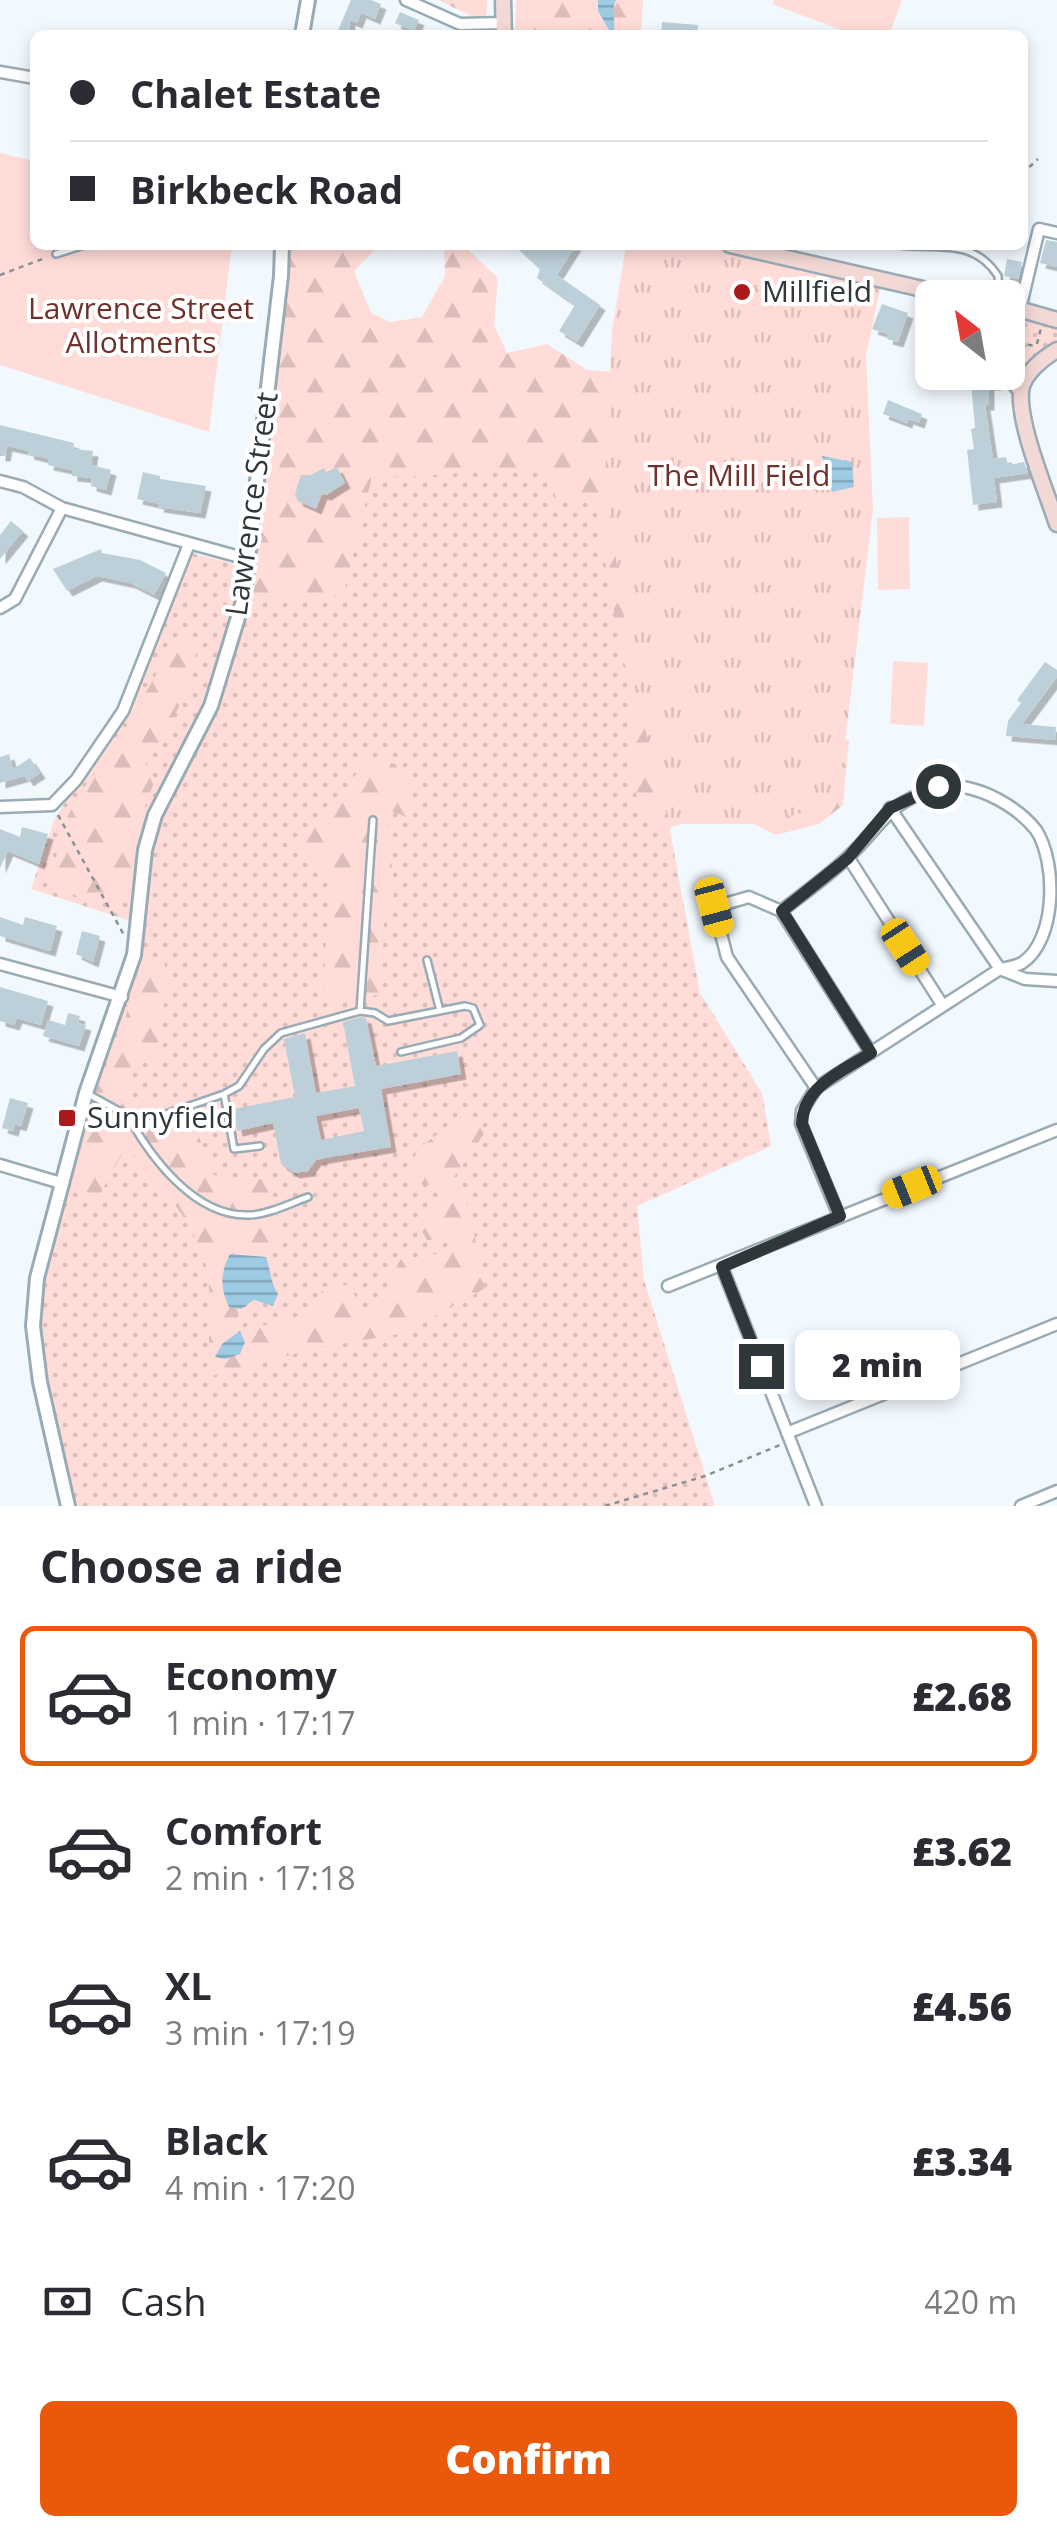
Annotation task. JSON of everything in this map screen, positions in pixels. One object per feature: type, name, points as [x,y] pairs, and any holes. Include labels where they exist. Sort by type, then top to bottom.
[{"type":"main road","points":[[502,0],[504,29]]},
{"type":"main road","points":[[752,250],[915,287]]},
{"type":"main road","points":[[1025,311],[1051,318]]},
{"type":"main road","points":[[1057,350],[1037,365],[1021,391],[1030,441],[1057,524]]},
{"type":"street","points":[[303,30],[308,0]]},
{"type":"street","points":[[406,0],[460,24],[504,29]]},
{"type":"street","points":[[0,72],[30,77]]},
{"type":"street","points":[[1023,280],[1038,229],[1057,232]]},
{"type":"street","name":"Lawrence Street","points":[[68,1506],[40,1382],[33,1326],[37,1278],[86,1093],[134,956],[144,850],[156,815],[211,706],[243,601],[281,250]]},
{"type":"street","points":[[0,480],[23,487],[62,508],[247,559]]},
{"type":"street","points":[[0,608],[16,599],[62,508]]},
{"type":"street","points":[[0,807],[52,806],[76,780],[123,712],[190,544]]},
{"type":"street","points":[[782,911],[848,858],[890,808],[938,786],[989,794],[1036,831],[1048,854],[1053,878],[1052,909],[1034,952],[1021,964],[1000,969],[816,1088],[802,1112],[802,1124],[840,1216]]},
{"type":"street","points":[[890,808],[1000,969],[1024,979],[1057,982]]},
{"type":"street","points":[[848,858],[943,1006]]},
{"type":"street","points":[[816,1088],[727,957],[714,907],[749,896],[782,911],[871,1053]]},
{"type":"street","points":[[0,964],[122,997]]},
{"type":"street","points":[[668,1286],[1057,1130]]},
{"type":"street","points":[[0,1165],[61,1182]]},
{"type":"street","points":[[722,1267],[816,1506]]},
{"type":"street","points":[[789,1436],[1057,1324]]},
{"type":"street","points":[[1020,1506],[1057,1492]]},
{"type":"lane","points":[[56,254],[68,250]]},
{"type":"lane","points":[[962,250],[976,254],[998,280]]},
{"type":"lane","points":[[360,1010],[373,820]]},
{"type":"lane","points":[[428,960],[440,1011]]},
{"type":"lane","points":[[86,1093],[128,1116],[166,1114],[239,1086],[264,1049],[281,1033],[360,1010],[388,1021],[465,1006],[474,1008],[480,1025],[461,1038],[401,1052]]},
{"type":"lane","points":[[224,1094],[234,1150],[260,1146]]},
{"type":"lane","points":[[128,1116],[142,1142],[167,1172],[210,1207],[249,1216],[308,1197]]},
{"type":"path","points":[[1028,166],[1038,159]]},
{"type":"path","points":[[0,274],[56,254]]},
{"type":"path","points":[[1025,344],[1037,346],[1051,318]]},
{"type":"path","points":[[52,806],[73,838],[134,956]]},
{"type":"path","points":[[604,1506],[705,1476],[789,1436]]},
{"type":"green space","points":[[438,0],[487,0],[486,23]]},
{"type":"green space","points":[[516,0],[643,0],[641,30],[515,30]]},
{"type":"green space","points":[[774,0],[902,0],[891,30],[841,30],[772,4]]},
{"type":"green space","name":"Lawrence Street Allotments","points":[[0,153],[30,160],[30,250],[231,250],[209,432],[0,365]]},
{"type":"green space","points":[[290,250],[374,250],[354,271],[371,313],[391,322],[422,317],[445,276],[444,250],[468,250],[498,278],[494,325],[507,353],[547,344],[587,370],[618,372],[816,736],[849,740],[843,805],[819,824],[776,835],[744,820],[718,816],[706,816],[660,832],[641,813],[626,757],[632,711],[594,500],[556,497],[538,467],[372,477],[343,596],[243,601],[281,276]]},
{"type":"green space","name":"The Mill Field","points":[[625,250],[770,250],[882,280],[866,355],[873,510],[838,801],[766,824],[669,824],[632,676],[605,478],[612,331]]},
{"type":"green space","points":[[1025,320],[1057,329],[1057,344],[1045,349],[1025,367]]},
{"type":"green space","points":[[546,454],[605,478],[700,993],[762,1093],[771,1146],[637,1206],[644,1280],[715,1506],[68,1506],[33,1326],[61,1183],[137,923],[31,889],[54,820],[124,709],[192,553],[253,569],[372,477]]},
{"type":"green space","points":[[909,517],[910,589],[878,590],[877,518]]},
{"type":"green space","points":[[180,633],[198,644],[179,706],[145,760],[153,785],[138,826],[135,878],[124,904],[83,899],[52,883],[60,832],[78,796],[115,746]]},
{"type":"green space","points":[[893,661],[928,663],[924,726],[890,724]]},
{"type":"green space","points":[[368,756],[395,764],[413,791],[406,817],[384,808],[394,905],[384,921],[382,995],[334,998],[323,993],[330,875],[311,866],[286,844],[334,808]]},
{"type":"green space","points":[[144,959],[164,961],[168,984],[160,1025],[161,1058],[131,1063],[130,1103],[195,1099],[204,1110],[197,1131],[213,1175],[268,1180],[280,1231],[241,1291],[236,1333],[306,1314],[325,1286],[347,1285],[371,1317],[400,1260],[454,1251],[450,1238],[427,1240],[415,1219],[441,1203],[439,1186],[396,1181],[423,1145],[466,1113],[486,1131],[454,1177],[471,1214],[484,1289],[405,1333],[317,1348],[208,1377],[208,1276],[197,1240],[176,1207],[126,1147],[94,1205],[69,1182],[91,1104]]},
{"type":"water","points":[[598,0],[616,0],[613,30],[609,30],[598,11]]},
{"type":"water","points":[[822,456],[852,462],[854,487],[832,492]]},
{"type":"water","points":[[230,1254],[266,1257],[278,1294],[273,1306],[254,1300],[241,1309],[229,1307],[222,1281]]},
{"type":"water","points":[[240,1331],[245,1342],[240,1354],[225,1359],[215,1357],[222,1344]]},
{"type":"building","points":[[351,0],[381,4],[375,19],[361,13],[357,23],[350,20],[349,30],[338,30]]},
{"type":"building","points":[[400,12],[419,20],[414,30],[395,23]]},
{"type":"building","points":[[662,22],[698,25],[698,30],[661,30]]},
{"type":"building","points":[[1046,240],[1057,242],[1057,267],[1040,263]]},
{"type":"building","points":[[519,250],[573,250],[557,275],[600,305],[577,342],[559,331],[575,305],[537,278],[540,269]]},
{"type":"building","points":[[1007,259],[1022,262],[1018,279],[1004,276]]},
{"type":"building","points":[[882,304],[908,313],[898,342],[872,329]]},
{"type":"building","points":[[972,390],[989,390],[989,405],[985,405],[993,459],[1006,457],[1008,465],[1024,462],[1028,473],[994,478],[997,502],[973,505],[967,450],[974,449],[971,429],[975,428]]},
{"type":"building","points":[[888,400],[922,414],[919,423],[883,414]]},
{"type":"building","points":[[0,425],[74,443],[73,449],[93,451],[91,465],[111,470],[106,490],[91,486],[92,478],[72,476],[72,470],[48,465],[49,459],[28,454],[29,451],[7,446],[5,456],[0,456]]},
{"type":"building","points":[[337,467],[345,483],[322,494],[316,509],[298,501],[295,494],[301,475]]},
{"type":"building","points":[[143,472],[160,479],[206,486],[200,513],[158,507],[159,504],[137,499]]},
{"type":"building","points":[[11,521],[23,531],[0,559],[0,535]]},
{"type":"building","points":[[101,549],[102,553],[140,560],[166,573],[154,595],[130,583],[97,576],[67,591],[53,569]]},
{"type":"building","points":[[1045,662],[1057,670],[1057,677],[1022,724],[1056,727],[1055,740],[1006,736],[1008,721],[1021,703],[1017,700]]},
{"type":"building","points":[[9,754],[13,769],[30,758],[40,773],[28,781],[25,776],[0,783],[0,757]]},
{"type":"building","points":[[22,827],[48,834],[39,864],[8,851],[0,868],[0,829],[20,837]]},
{"type":"building","points":[[0,917],[23,925],[25,917],[57,926],[50,951],[0,936]]},
{"type":"building","points":[[82,931],[100,936],[93,962],[76,954]]},
{"type":"building","points":[[0,987],[48,1001],[41,1025],[17,1018],[14,1025],[0,1021]]},
{"type":"building","points":[[68,1013],[80,1016],[78,1023],[86,1025],[79,1046],[43,1036],[48,1020],[65,1025]]},
{"type":"building","points":[[366,1018],[376,1066],[457,1051],[461,1074],[381,1089],[391,1147],[316,1160],[308,1171],[294,1173],[281,1164],[273,1123],[237,1131],[233,1109],[295,1097],[284,1039],[305,1033],[316,1093],[355,1086],[343,1022]],"holes":[[[359,1108],[364,1131],[321,1140],[316,1116]]]},
{"type":"building","points":[[10,1098],[28,1103],[21,1126],[15,1124],[13,1131],[2,1128]]},
{"type":"place","name":"Millfield","points":[[742,292]]},
{"type":"place","name":"Sunnyfield","points":[[67,1118]]},
{"type":"route","points":[[761,1366],[722,1267],[840,1216],[802,1124],[802,1112],[816,1088],[871,1053],[782,911],[848,858],[890,808],[938,786]]}]
